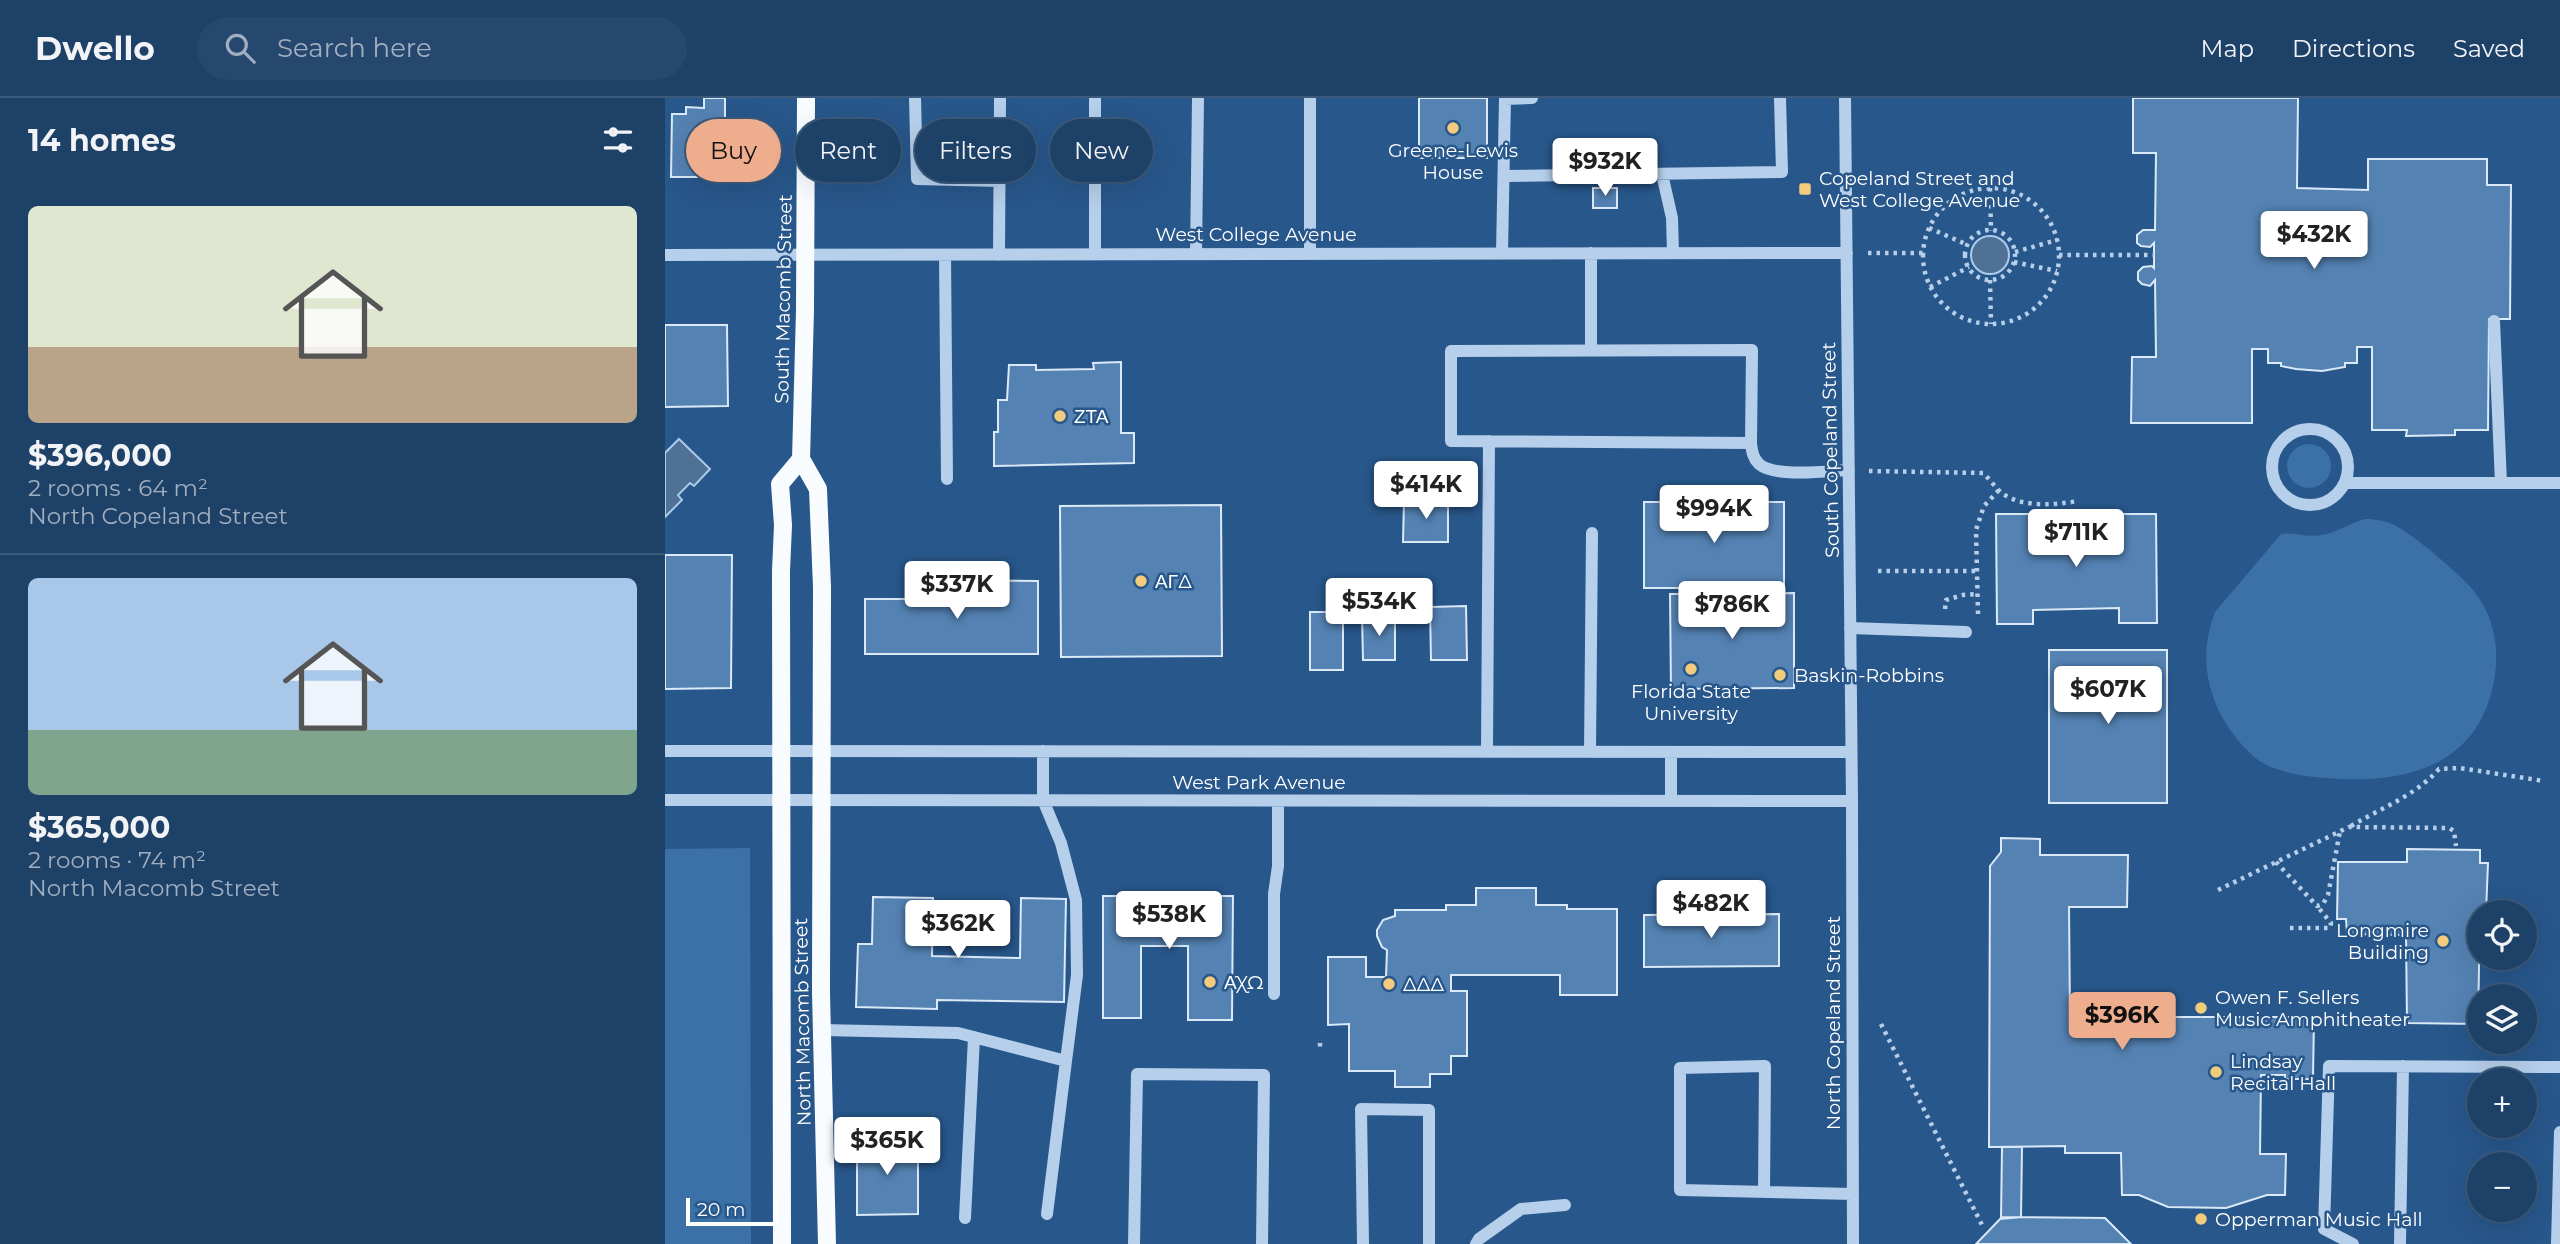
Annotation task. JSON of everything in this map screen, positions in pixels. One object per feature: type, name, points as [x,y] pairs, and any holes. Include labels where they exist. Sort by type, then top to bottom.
[{"type":"main road","name":"South Macomb Street","points":[[801,459],[806,255],[806,98]]},
{"type":"main road","points":[[781,800],[781,484],[801,459],[818,489],[822,587],[821,800]]},
{"type":"main road","name":"North Macomb Street","points":[[781,800],[782,1244]]},
{"type":"main road","name":"North Macomb Street","points":[[821,800],[821,1030],[827,1244]]},
{"type":"street","points":[[915,98],[916,119]]},
{"type":"street","points":[[1000,98],[1000,119]]},
{"type":"street","points":[[1095,98],[1095,254]]},
{"type":"street","points":[[1196,254],[1198,98]]},
{"type":"street","points":[[1310,98],[1310,254]]},
{"type":"street","points":[[1502,253],[1505,98],[1532,98]]},
{"type":"street","points":[[1504,176],[1782,172],[1780,98]]},
{"type":"street","name":"South Copeland Street","points":[[1845,98],[1852,802]]},
{"type":"street","points":[[1662,174],[1672,218],[1673,253]]},
{"type":"street","points":[[999,255],[1000,182]]},
{"type":"street","points":[[1591,253],[1591,350]]},
{"type":"street","name":"West College Avenue","points":[[665,255],[1847,253]]},
{"type":"street","points":[[945,255],[947,479]]},
{"type":"street","points":[[2494,321],[2501,483]]},
{"type":"street","points":[[1751,443],[1451,441],[1451,351],[1752,350],[1751,443],[1752,454],[1757,462],[1765,468],[1778,471],[1849,470]]},
{"type":"street","points":[[2320,430],[2332,435],[2347,457],[2345,483],[2335,496],[2324,503],[2311,506],[2297,504],[2285,498],[2272,477],[2274,451],[2283,439],[2294,432],[2320,430]]},
{"type":"street","points":[[1487,751],[1489,442]]},
{"type":"street","points":[[2345,483],[2560,482]]},
{"type":"street","points":[[1590,752],[1592,533]]},
{"type":"street","points":[[1850,628],[1966,632]]},
{"type":"street","name":"West Park Avenue","points":[[665,751],[1851,752]]},
{"type":"street","points":[[1044,751],[1044,800],[1061,843],[1076,900],[1077,975],[1047,1214]]},
{"type":"street","points":[[1671,752],[1671,802]]},
{"type":"street","name":"West Park Avenue","points":[[665,800],[1852,802]]},
{"type":"street","points":[[1274,994],[1278,801]]},
{"type":"street","name":"North Copeland Street","points":[[1852,802],[1853,1244]]},
{"type":"street","points":[[821,1030],[958,1033],[1066,1061]]},
{"type":"street","points":[[965,1218],[974,1037]]},
{"type":"street","points":[[1763,1192],[1765,1066],[1680,1068],[1680,1190],[1763,1192],[1853,1194]]},
{"type":"street","points":[[2353,1244],[2324,1229],[2329,1066],[2560,1067]]},
{"type":"street","points":[[2400,1244],[2403,1066]]},
{"type":"street","points":[[1134,1244],[1137,1074],[1150,1074],[1264,1075],[1262,1244]]},
{"type":"street","points":[[1363,1244],[1361,1109],[1429,1110],[1429,1244]]},
{"type":"street","points":[[2557,1244],[2560,1132]]},
{"type":"street","points":[[1476,1244],[1479,1239],[1521,1209],[1565,1205]]},
{"type":"path","points":[[1990,188],[1991,231]]},
{"type":"path","points":[[1990,188],[2008,190],[2040,209],[2050,223],[2057,240],[2059,255],[2053,284],[2042,300],[2028,313],[2010,321],[1991,324],[1955,314],[1941,302],[1930,287],[1923,265],[1929,228],[1941,210],[1958,197],[1978,189],[1990,188]]},
{"type":"path","points":[[1929,228],[1968,245]]},
{"type":"path","points":[[1991,231],[2006,236],[2015,251],[2014,262],[2002,278],[1978,277],[1969,267],[1966,257],[1968,245],[1976,236],[1991,231]]},
{"type":"path","points":[[2015,251],[2057,240]]},
{"type":"path","points":[[1847,253],[1923,253]]},
{"type":"path","points":[[2059,255],[2154,255]]},
{"type":"path","points":[[2014,262],[2057,271]]},
{"type":"path","points":[[1930,287],[1969,267]]},
{"type":"path","points":[[1990,279],[1991,324]]},
{"type":"path","points":[[1876,471],[1983,473],[1999,490],[2020,502],[2061,504],[2078,501]]},
{"type":"path","points":[[1978,619],[1976,530],[1979,514],[1999,490]]},
{"type":"path","points":[[1878,571],[1977,571]]},
{"type":"path","points":[[1944,631],[1946,600],[1977,594]]},
{"type":"path","points":[[2218,890],[2412,794],[2427,783],[2439,769],[2460,768],[2544,781]]},
{"type":"path","points":[[2350,827],[2449,828],[2454,831],[2456,846]]},
{"type":"path","points":[[2317,906],[2323,904],[2328,895],[2340,830]]},
{"type":"path","points":[[2276,862],[2331,923],[2330,928],[2290,928]]},
{"type":"path","points":[[1881,1024],[1982,1225]]},
{"type":"path","points":[[1320,1043],[1320,1051]]},
{"type":"shaded area","points":[[1990,236],[2003,242],[2009,255],[2003,268],[1990,274],[1977,268],[1971,255],[1977,242]]},
{"type":"shaded area","points":[[679,439],[710,469],[694,486],[690,483],[678,495],[682,500],[665,517],[665,453]]},
{"type":"shaded area","points":[[2309,444],[2318,445],[2325,450],[2330,457],[2330,475],[2325,482],[2318,487],[2309,488],[2300,487],[2293,482],[2288,475],[2287,466],[2288,457],[2293,450],[2300,445]]},
{"type":"shaded area","points":[[2365,519],[2389,523],[2414,538],[2458,574],[2480,599],[2490,619],[2496,652],[2495,675],[2488,703],[2477,726],[2462,745],[2443,759],[2422,769],[2398,776],[2372,779],[2288,773],[2253,756],[2241,744],[2219,711],[2208,680],[2206,663],[2215,612],[2281,534],[2321,535]]},
{"type":"shaded area","points":[[750,848],[751,1244],[665,1244],[665,849]]},
{"type":"building","points":[[704,98],[725,98],[725,119],[686,119],[686,177],[671,177],[672,114],[686,114],[686,107],[704,108]]},
{"type":"building","name":"Greene-Lewis House","points":[[1419,98],[1487,98],[1487,158],[1419,158]]},
{"type":"building","points":[[2133,98],[2298,98],[2297,188],[2368,190],[2368,159],[2487,159],[2487,185],[2511,185],[2510,319],[2489,319],[2488,430],[2455,430],[2455,435],[2406,436],[2407,430],[2372,430],[2372,347],[2357,347],[2357,363],[2345,363],[2345,367],[2322,371],[2268,363],[2268,349],[2252,349],[2252,423],[2131,423],[2132,357],[2156,357],[2155,280],[2150,286],[2138,280],[2138,272],[2143,267],[2154,268],[2154,243],[2150,247],[2141,246],[2137,243],[2137,235],[2143,230],[2155,230],[2156,153],[2133,153]]},
{"type":"building","points":[[1593,188],[1617,188],[1617,208],[1593,208]]},
{"type":"building","points":[[665,325],[727,325],[728,406],[665,407]]},
{"type":"building","name":"ΖΤΑ","points":[[1121,362],[1121,433],[1134,433],[1134,463],[994,466],[998,400],[1007,400],[1009,365],[1036,365],[1036,370],[1094,369],[1093,363]]},
{"type":"building","points":[[1404,500],[1448,501],[1448,542],[1403,542]]},
{"type":"building","points":[[1644,502],[1784,502],[1784,588],[1644,588]]},
{"type":"building","name":"ΑΓΔ","points":[[1221,505],[1222,656],[1061,657],[1060,506]]},
{"type":"building","points":[[1996,514],[2033,514],[2033,531],[2119,531],[2119,514],[2156,514],[2157,623],[2119,623],[2119,608],[2033,610],[2033,624],[1997,624]]},
{"type":"building","points":[[665,555],[732,555],[731,688],[665,689]]},
{"type":"building","points":[[938,580],[1038,581],[1038,654],[865,654],[865,599],[938,599]]},
{"type":"building","points":[[1794,593],[1794,688],[1671,689],[1670,594]]},
{"type":"building","points":[[1466,606],[1467,660],[1431,660],[1430,607]]},
{"type":"building","points":[[1310,612],[1343,612],[1343,670],[1310,670]]},
{"type":"building","points":[[1395,615],[1395,660],[1363,660],[1362,616]]},
{"type":"building","points":[[2049,650],[2167,650],[2167,803],[2049,803]]},
{"type":"building","points":[[2001,838],[2040,839],[2040,855],[2128,855],[2127,907],[2069,907],[2070,1017],[2314,1017],[2313,1079],[2285,1079],[2285,1075],[2261,1075],[2260,1154],[2286,1154],[2285,1195],[2267,1195],[2226,1208],[2168,1207],[2139,1195],[2122,1195],[2121,1153],[2065,1153],[2065,1146],[1989,1147],[1990,866],[2001,852]]},
{"type":"building","name":"Longmire Building","points":[[2407,849],[2480,850],[2480,863],[2488,863],[2486,900],[2467,900],[2467,970],[2479,970],[2479,984],[2467,984],[2467,1024],[2407,1023],[2406,935],[2347,934],[2346,919],[2337,919],[2338,862],[2407,862]]},
{"type":"building","name":"ΔΔΔ","points":[[1476,888],[1536,888],[1536,905],[1567,905],[1567,909],[1617,909],[1617,995],[1560,995],[1560,975],[1451,975],[1451,991],[1467,991],[1467,1056],[1451,1056],[1451,1074],[1430,1074],[1430,1087],[1395,1087],[1395,1071],[1349,1071],[1349,1024],[1328,1025],[1328,957],[1366,957],[1366,977],[1386,977],[1387,950],[1382,947],[1377,936],[1377,930],[1383,920],[1395,916],[1395,910],[1446,910],[1446,905],[1476,905]]},
{"type":"building","name":"ΑΧΩ","points":[[1103,896],[1233,896],[1232,1020],[1188,1020],[1188,946],[1141,946],[1141,1018],[1103,1018]]},
{"type":"building","points":[[873,897],[933,898],[932,956],[1020,958],[1021,898],[1066,899],[1064,1002],[937,1000],[937,1009],[856,1007],[858,944],[872,944]]},
{"type":"building","points":[[1779,914],[1779,966],[1644,967],[1644,915]]},
{"type":"building","points":[[857,1140],[918,1140],[918,1214],[857,1215]]},
{"type":"building","points":[[2002,1147],[2022,1147],[2021,1217],[2001,1219]]},
{"type":"building","points":[[2002,1217],[2105,1218],[2131,1244],[1976,1244]]},
{"type":"place","name":"Greene-Lewis House","points":[[1453,128]]},
{"type":"place","name":"Copeland Street and West College Avenue","points":[[1805,189]]},
{"type":"place","name":"ΖΤΑ","points":[[1060,416]]},
{"type":"place","name":"ΑΓΔ","points":[[1141,581]]},
{"type":"place","name":"Florida State University","points":[[1691,669]]},
{"type":"place","name":"Baskin-Robbins","points":[[1780,675]]},
{"type":"place","name":"Longmire Building","points":[[2443,941]]},
{"type":"place","name":"ΑΧΩ","points":[[1210,982]]},
{"type":"place","name":"ΔΔΔ","points":[[1389,984]]},
{"type":"place","name":"Owen F. Sellers Music Amphitheater","points":[[2201,1008]]},
{"type":"place","name":"Lindsay Recital Hall","points":[[2216,1072]]},
{"type":"place","name":"Opperman Music Hall","points":[[2201,1219]]}]
